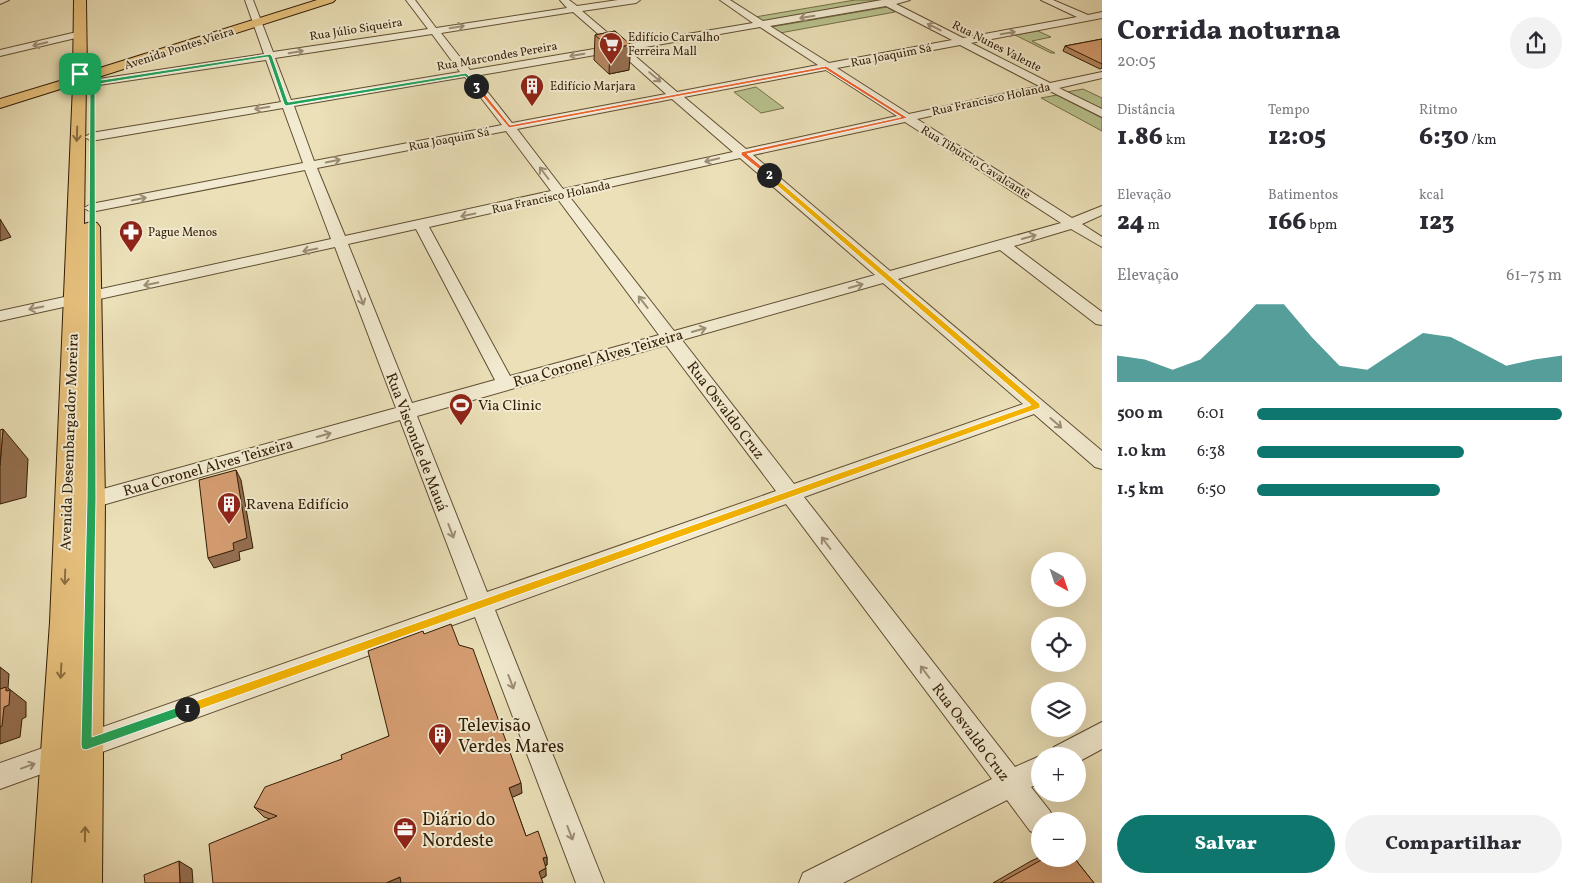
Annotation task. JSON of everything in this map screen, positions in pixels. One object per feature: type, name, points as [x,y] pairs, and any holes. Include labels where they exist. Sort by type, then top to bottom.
[{"type":"main road","name":"Avenida Desembargador Moreira","points":[[80,0],[81,34],[91,137],[91,208],[82,298],[92,500],[84,883]]},
{"type":"main road","name":"Avenida Desembargador Moreira","points":[[50,883],[55,756],[82,298],[86,78],[92,0]]},
{"type":"main road","name":"Avenida Pontes Vieira","points":[[0,104],[86,78],[315,0]]},
{"type":"main road","name":"Avenida Pontes Vieira","points":[[257,21],[329,0]]},
{"type":"main road","name":"Avenida Pontes Vieira","points":[[0,99],[86,78]]},
{"type":"street","points":[[0,1],[5,0]]},
{"type":"street","name":"Rua Visconde de Mauá","points":[[249,0],[309,166],[590,883]]},
{"type":"street","name":"Rua Osvaldo Cruz","points":[[410,0],[1033,812]]},
{"type":"street","name":"Rua Júlio Siqueira","points":[[86,78],[270,56],[434,31],[570,5],[636,0]]},
{"type":"street","name":"Rua Tibúrcio Cavalcante","points":[[724,0],[1102,243]]},
{"type":"street","name":"Rua Marcondes Pereira","points":[[91,137],[884,2],[906,0]]},
{"type":"street","points":[[1045,0],[1102,24]]},
{"type":"street","name":"Rua Nunes Valente","points":[[884,2],[1102,114]]},
{"type":"street","points":[[570,5],[888,276],[1102,462]]},
{"type":"street","name":"Rua Joaquim Sá","points":[[91,208],[1102,15]]},
{"type":"street","points":[[0,53],[81,34]]},
{"type":"street","name":"Rua Francisco Holanda","points":[[0,316],[561,195],[743,153],[1102,75]]},
{"type":"street","name":"Rua Coronel Alves Teixeira","points":[[92,500],[1073,224],[1102,210]]},
{"type":"street","points":[[422,225],[506,384]]},
{"type":"street","points":[[1002,244],[1102,320]]},
{"type":"street","points":[[0,776],[1037,406]]},
{"type":"street","points":[[1083,446],[1102,439]]},
{"type":"street","points":[[1080,747],[1102,735]]},
{"type":"street","points":[[813,883],[1031,774]]},
{"type":"green space","points":[[855,0],[873,0],[879,3],[764,23],[755,17]]},
{"type":"green space","points":[[887,7],[895,12],[780,33],[771,27]]},
{"type":"green space","points":[[1038,31],[1051,37],[1032,41],[1055,53],[1051,53],[1015,35]]},
{"type":"green space","points":[[756,87],[784,108],[761,113],[734,92]]},
{"type":"green space","points":[[1083,89],[1102,98],[1102,110],[1067,92]]},
{"type":"green space","points":[[1057,95],[1102,118],[1102,131],[1041,98]]},
{"type":"building","points":[[615,31],[631,45],[610,48],[595,35]]},
{"type":"building","points":[[1102,39],[1102,64],[1065,46]]},
{"type":"building","points":[[3,429],[0,465],[0,430]]},
{"type":"building","name":"Ravena Edifício","points":[[236,470],[247,538],[233,543],[234,550],[208,558],[199,480]]},
{"type":"building","name":"Televisão Verdes Mares","points":[[451,624],[459,645],[473,649],[521,783],[509,788],[526,836],[538,831],[547,857],[543,858],[546,868],[539,872],[543,883],[401,883],[400,877],[386,883],[213,883],[209,844],[277,816],[254,807],[265,787],[342,759],[341,755],[389,736],[368,651],[423,631],[424,634]]},
{"type":"building","points":[[6,687],[6,691],[10,690],[9,705],[4,707],[2,726],[0,727],[0,689]]},
{"type":"building","points":[[179,861],[180,883],[145,883],[144,875]]},
{"type":"building","points":[[1031,866],[1081,867],[1094,883],[1000,883]]},
{"type":"place","name":"Edifício Carvalho Ferreira Mall","points":[[611,65]]},
{"type":"place","name":"Edifício Marjara","points":[[532,107]]},
{"type":"place","name":"Pague Menos","points":[[131,253]]},
{"type":"place","name":"Via Clinic","points":[[461,426]]},
{"type":"place","name":"Ravena Edifício","points":[[229,525]]},
{"type":"place","name":"Televisão Verdes Mares","points":[[440,756]]},
{"type":"place","name":"Diário do Nordeste","points":[[405,850]]},
{"type":"route","points":[[80,74],[79,85],[92,83],[90,382],[92,500],[86,745],[1037,406],[743,153],[905,118],[826,67],[509,127],[466,74],[286,104],[270,56],[92,83],[92,70],[80,74]]}]
